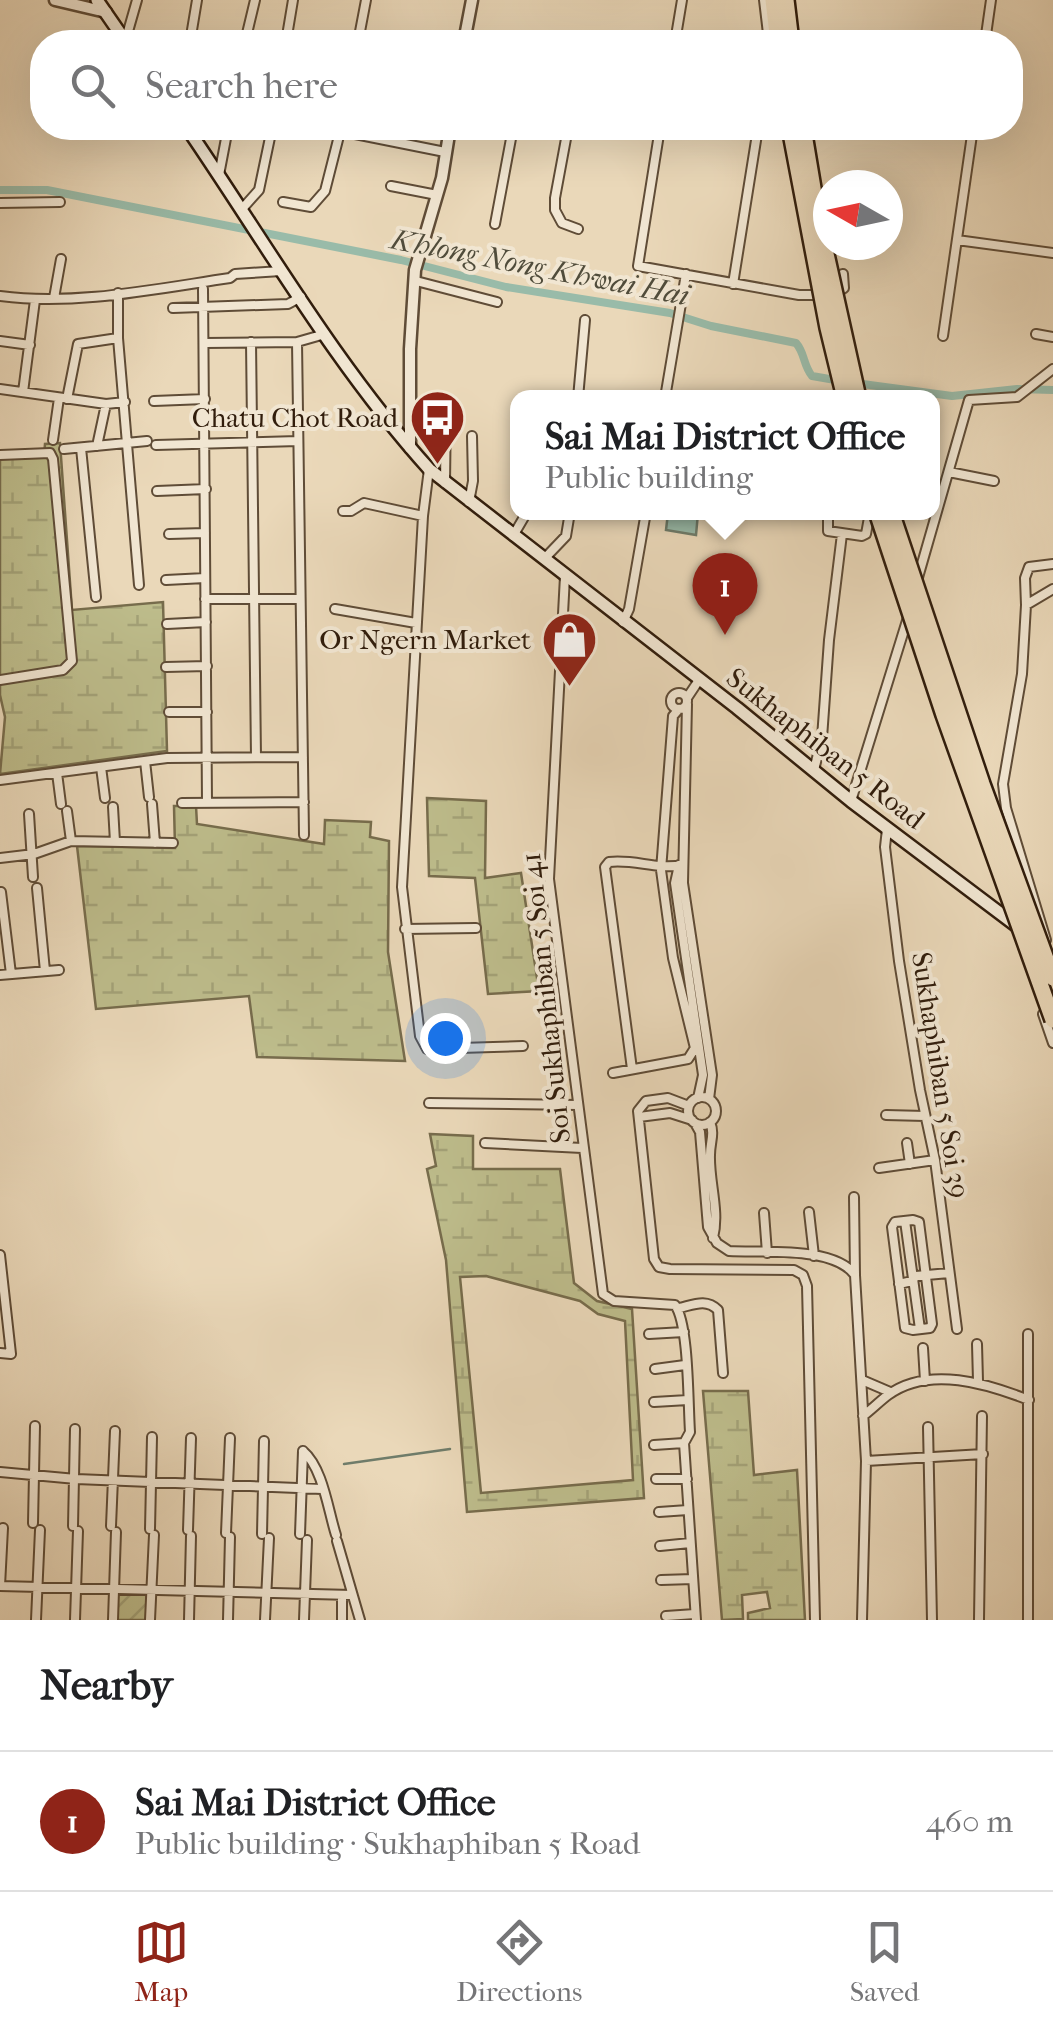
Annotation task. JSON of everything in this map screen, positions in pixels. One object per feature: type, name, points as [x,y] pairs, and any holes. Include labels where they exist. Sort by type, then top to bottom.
[{"type":"highway","points":[[773,0],[777,30]]},
{"type":"highway","points":[[786,0],[790,30]]},
{"type":"highway","points":[[792,140],[843,390]]},
{"type":"highway","points":[[805,140],[856,390]]},
{"type":"highway","points":[[876,520],[1053,1020]]},
{"type":"highway","points":[[894,520],[982,784],[1053,978]]},
{"type":"main road","points":[[98,0],[117,30]]},
{"type":"main road","name":"Sukhaphiban 5 Road","points":[[195,140],[325,334],[429,470],[887,829],[1051,950]]},
{"type":"street","points":[[55,0],[106,12]]},
{"type":"street","points":[[128,30],[137,0]]},
{"type":"street","points":[[192,30],[197,0]]},
{"type":"street","points":[[249,30],[255,0]]},
{"type":"street","points":[[288,30],[293,0]]},
{"type":"street","points":[[360,30],[366,0]]},
{"type":"street","points":[[466,30],[472,0]]},
{"type":"street","points":[[677,30],[682,0]]},
{"type":"street","points":[[764,0],[768,30]]},
{"type":"street","points":[[987,30],[991,0]]},
{"type":"street","points":[[219,175],[226,140]]},
{"type":"street","points":[[242,209],[259,190],[269,140]]},
{"type":"street","points":[[282,202],[311,206],[323,196],[337,140]]},
{"type":"street","points":[[388,140],[445,152]]},
{"type":"street","points":[[410,448],[410,349],[417,256],[438,195],[448,140]]},
{"type":"street","points":[[495,224],[510,140]]},
{"type":"street","points":[[566,140],[555,210],[562,223],[578,229]]},
{"type":"street","points":[[658,140],[638,266],[810,296],[839,294],[844,288],[843,274]]},
{"type":"street","points":[[733,284],[756,140]]},
{"type":"street","points":[[943,336],[971,140]]},
{"type":"street","points":[[391,186],[438,195]]},
{"type":"street","points":[[0,203],[60,202]]},
{"type":"street","points":[[957,240],[1053,253]]},
{"type":"street","points":[[54,298],[61,258]]},
{"type":"street","points":[[0,296],[34,300],[118,293],[230,278],[235,274],[284,271]]},
{"type":"street","points":[[666,390],[686,274]]},
{"type":"street","points":[[415,275],[498,302]]},
{"type":"street","points":[[203,289],[207,802]]},
{"type":"street","points":[[118,293],[118,338],[139,585]]},
{"type":"street","points":[[172,308],[288,304],[301,297]]},
{"type":"street","points":[[23,392],[34,300]]},
{"type":"street","points":[[579,390],[586,320]]},
{"type":"street","points":[[205,342],[297,342],[325,334]]},
{"type":"street","points":[[1036,334],[1053,336]]},
{"type":"street","points":[[53,440],[78,344],[118,338]]},
{"type":"street","points":[[0,341],[30,345]]},
{"type":"street","points":[[251,342],[256,756]]},
{"type":"street","points":[[297,342],[304,835]]},
{"type":"street","points":[[940,504],[969,400],[1017,397],[1053,369]]},
{"type":"street","points":[[0,388],[106,404],[125,402]]},
{"type":"street","points":[[154,401],[205,400]]},
{"type":"street","points":[[97,446],[106,404]]},
{"type":"street","points":[[445,483],[446,406]]},
{"type":"street","points":[[469,502],[473,481],[472,436]]},
{"type":"street","points":[[64,449],[147,441]]},
{"type":"street","points":[[156,446],[298,441]]},
{"type":"street","points":[[81,448],[96,596]]},
{"type":"street","points":[[0,455],[43,452],[50,453],[53,459],[72,661],[64,670],[0,680]]},
{"type":"street","points":[[429,470],[416,623],[402,888],[420,1036],[427,1049],[522,1046]]},
{"type":"street","points":[[949,472],[994,481]]},
{"type":"street","points":[[157,491],[206,489]]},
{"type":"street","points":[[342,511],[351,511],[364,503],[423,516]]},
{"type":"street","points":[[513,536],[523,520]]},
{"type":"street","points":[[544,560],[566,536],[569,520]]},
{"type":"street","points":[[623,622],[629,609],[645,520]]},
{"type":"street","points":[[828,520],[828,531],[842,534],[866,534],[870,520]]},
{"type":"street","points":[[851,801],[935,520]]},
{"type":"street","points":[[169,534],[205,533]]},
{"type":"street","points":[[814,770],[822,738],[842,534]]},
{"type":"street","points":[[1051,950],[1006,808],[1003,784],[1022,674],[1025,578],[1029,567],[1053,564]]},
{"type":"street","name":"Soi Sukhaphiban 5 Soi 41","points":[[565,576],[549,880],[603,1294],[614,1300],[675,1304],[679,1308]]},
{"type":"street","points":[[166,580],[205,578]]},
{"type":"street","points":[[1026,605],[1053,588]]},
{"type":"street","points":[[206,600],[300,598]]},
{"type":"street","points":[[335,609],[416,623]]},
{"type":"street","points":[[166,624],[206,622]]},
{"type":"street","points":[[166,667],[207,666]]},
{"type":"street","points":[[613,1073],[688,1059],[695,1048],[672,958],[662,865],[673,716],[694,676]]},
{"type":"street","points":[[683,701],[685,835],[675,883],[702,1075],[698,1098],[690,1106]]},
{"type":"street","points":[[168,712],[207,712]]},
{"type":"street","points":[[0,780],[206,757],[303,757]]},
{"type":"street","points":[[145,762],[155,843]]},
{"type":"street","points":[[101,767],[105,798]]},
{"type":"street","points":[[57,773],[71,841]]},
{"type":"street","points":[[182,802],[304,802]]},
{"type":"street","points":[[113,808],[115,842]]},
{"type":"street","points":[[30,814],[33,877]]},
{"type":"street","name":"Sukhaphiban 5 Soi 39","points":[[887,829],[890,897],[934,1160],[957,1329]]},
{"type":"street","points":[[0,858],[32,855],[71,841],[173,844]]},
{"type":"street","points":[[992,906],[1019,848]]},
{"type":"street","points":[[632,1069],[604,872],[609,862],[662,865],[681,861]]},
{"type":"street","points":[[681,861],[712,1075],[709,1100]]},
{"type":"street","points":[[38,888],[45,971]]},
{"type":"street","points":[[1,892],[11,974]]},
{"type":"street","points":[[405,929],[476,928]]},
{"type":"street","points":[[1026,933],[1026,964],[1053,1043]]},
{"type":"street","points":[[0,975],[60,970]]},
{"type":"street","points":[[690,1106],[668,1098],[640,1105],[638,1118],[654,1258],[659,1267],[794,1270],[804,1275],[807,1286],[815,1620]]},
{"type":"street","points":[[698,1098],[709,1100],[716,1109],[710,1122]]},
{"type":"street","points":[[429,1102],[578,1105]]},
{"type":"street","points":[[690,1106],[705,1154],[708,1227],[713,1238],[729,1251],[829,1256],[855,1275]]},
{"type":"street","points":[[638,1118],[670,1112],[693,1122],[710,1122]]},
{"type":"street","points":[[886,1115],[925,1116]]},
{"type":"street","points":[[705,1154],[714,1130],[710,1122]]},
{"type":"street","points":[[485,1143],[582,1148]]},
{"type":"street","points":[[907,1143],[910,1164]]},
{"type":"street","points":[[879,1168],[934,1160]]},
{"type":"street","points":[[854,1197],[866,1460],[862,1620]]},
{"type":"street","points":[[809,1212],[814,1256]]},
{"type":"street","points":[[764,1214],[766,1253]]},
{"type":"street","points":[[906,1221],[920,1330]]},
{"type":"street","points":[[906,1221],[918,1222],[926,1275],[932,1324],[920,1330],[905,1328],[892,1227],[895,1222],[906,1221]]},
{"type":"street","points":[[0,1254],[11,1354]]},
{"type":"street","points":[[900,1284],[950,1272]]},
{"type":"street","points":[[666,1616],[696,1617],[684,1443],[690,1432],[679,1308],[704,1302],[718,1310],[723,1373]]},
{"type":"street","points":[[649,1334],[684,1332]]},
{"type":"street","points":[[1028,1334],[1028,1620]]},
{"type":"street","points":[[977,1344],[978,1381]]},
{"type":"street","points":[[922,1348],[925,1381]]},
{"type":"street","points":[[0,1352],[24,1356]]},
{"type":"street","points":[[656,1370],[685,1365]]},
{"type":"street","points":[[862,1380],[890,1392]]},
{"type":"street","points":[[863,1416],[890,1392],[925,1381],[978,1381],[1029,1400]]},
{"type":"street","points":[[654,1402],[688,1400]]},
{"type":"street","points":[[979,1620],[982,1416]]},
{"type":"street","points":[[36,1426],[36,1620]]},
{"type":"street","points":[[928,1427],[932,1620]]},
{"type":"street","points":[[75,1429],[75,1620]]},
{"type":"street","points":[[113,1620],[115,1431]]},
{"type":"street","points":[[150,1620],[152,1437]]},
{"type":"street","points":[[189,1620],[191,1438]]},
{"type":"street","points":[[228,1620],[230,1438]]},
{"type":"street","points":[[264,1441],[265,1620]]},
{"type":"street","points":[[654,1445],[684,1443]]},
{"type":"street","points":[[304,1620],[300,1488],[303,1451],[309,1454],[322,1489],[347,1596],[360,1620]]},
{"type":"street","points":[[866,1460],[982,1454]]},
{"type":"street","points":[[0,1472],[322,1489]]},
{"type":"street","points":[[656,1479],[686,1479]]},
{"type":"street","points":[[659,1512],[688,1510]]},
{"type":"street","points":[[3,1528],[0,1586],[347,1596]]},
{"type":"street","points":[[660,1546],[690,1543]]},
{"type":"street","points":[[661,1580],[692,1578]]},
{"type":"street","points":[[342,1620],[347,1596]]},
{"type":"green space","points":[[60,443],[72,610],[163,602],[167,751],[0,774],[5,717],[0,695],[0,459],[44,456],[45,444]]},
{"type":"green space","points":[[427,798],[486,801],[485,878],[521,873],[539,991],[488,994],[475,878],[429,876]]},
{"type":"green space","points":[[174,806],[196,806],[197,824],[324,844],[325,820],[371,822],[370,837],[389,841],[388,952],[405,1061],[257,1057],[249,996],[96,1009],[77,846],[175,848]]},
{"type":"green space","points":[[430,1134],[473,1136],[473,1169],[560,1169],[574,1283],[597,1301],[632,1309],[644,1498],[467,1512],[446,1260],[427,1169],[436,1166]],"holes":[[[486,1276],[580,1301],[598,1314],[625,1321],[633,1480],[481,1493],[460,1277]]]},
{"type":"green space","points":[[703,1391],[748,1391],[754,1475],[797,1470],[805,1620],[748,1620],[748,1613],[770,1608],[767,1592],[742,1595],[743,1619],[722,1620]]},
{"type":"green space","points":[[118,1593],[147,1594],[146,1620],[117,1620]]},
{"type":"shaded area","points":[[667,520],[697,520],[696,535],[666,530]]},
{"type":"waterway","name":"Khlong Nong Khwai Hai","points":[[0,190],[47,190],[401,260],[506,287],[670,313],[711,326],[796,343],[812,376],[841,381]]},
{"type":"waterway","name":"Khlong Nong Khwai Hai","points":[[855,383],[907,390]]},
{"type":"waterway","name":"Khlong Nong Khwai Hai","points":[[940,394],[1053,390]]},
{"type":"waterway","points":[[344,1464],[450,1449]]},
{"type":"place","name":"Chatu Chot Road","points":[[437,466]]},
{"type":"place","name":"Sai Mai District Office","points":[[725,635]]},
{"type":"place","name":"Or Ngern Market","points":[[570,688]]}]
